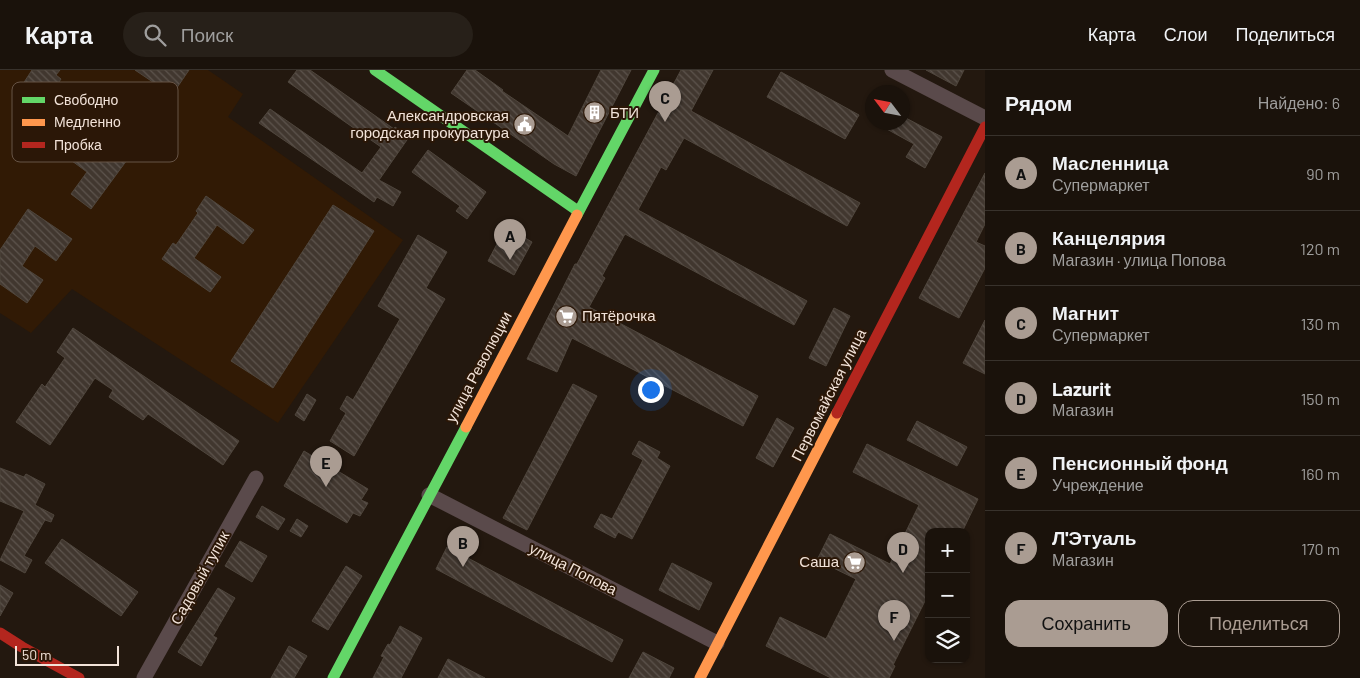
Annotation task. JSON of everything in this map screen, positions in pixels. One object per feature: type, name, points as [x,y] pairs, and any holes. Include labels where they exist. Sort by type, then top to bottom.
[{"type":"street","points":[[375,70],[578,211]]},
{"type":"street","name":"улица Революции","points":[[333,678],[654,70]]},
{"type":"street","points":[[892,70],[985,118]]},
{"type":"street","name":"Первомайская улица","points":[[700,678],[985,127]]},
{"type":"street","name":"Садовый тупик","points":[[144,678],[256,478]]},
{"type":"street","name":"улица Попова","points":[[429,495],[718,643]]},
{"type":"street","points":[[0,633],[80,678]]},
{"type":"shaded area","points":[[0,70],[208,70],[243,94],[228,117],[403,240],[278,423],[72,289],[31,333],[0,313]]},
{"type":"building","points":[[32,70],[60,70],[56,75],[61,79],[59,82],[24,82]]},
{"type":"building","points":[[135,70],[189,70],[178,86],[178,82],[153,82]]},
{"type":"building","points":[[297,70],[310,70],[394,129],[395,127],[409,137],[379,180],[401,192],[393,206],[377,197],[374,202],[259,123],[270,109],[362,173],[381,147],[288,82]]},
{"type":"building","points":[[467,70],[475,70],[568,136],[601,70],[631,70],[576,176],[554,164],[451,93]]},
{"type":"building","points":[[681,70],[713,70],[691,111],[860,203],[847,226],[684,138],[666,170],[661,167],[638,210],[807,301],[794,325],[625,234],[602,276],[605,278],[589,307],[758,396],[743,426],[572,338],[557,372],[527,359],[575,264],[577,264]]},
{"type":"building","points":[[926,70],[964,70],[956,86]]},
{"type":"building","points":[[781,72],[859,115],[845,139],[767,97]]},
{"type":"building","points":[[910,120],[942,137],[925,168],[906,157],[914,144],[889,130],[910,130]]},
{"type":"building","points":[[428,150],[486,192],[467,219],[456,211],[460,206],[412,172]]},
{"type":"building","points":[[73,162],[126,162],[91,209],[71,194],[87,172]]},
{"type":"building","points":[[985,173],[985,224],[976,242],[985,246],[985,268],[959,318],[919,298]]},
{"type":"building","points":[[206,196],[254,230],[243,244],[217,225],[194,258],[221,277],[210,292],[162,259],[173,243],[176,245],[198,213],[196,211]]},
{"type":"building","points":[[333,205],[374,231],[273,388],[231,361]]},
{"type":"building","points":[[28,209],[72,239],[56,261],[35,246],[22,266],[43,280],[27,303],[0,284],[0,250]]},
{"type":"building","points":[[506,227],[532,242],[514,275],[488,261]]},
{"type":"building","points":[[418,235],[447,252],[426,288],[445,299],[354,456],[330,441],[346,413],[340,409],[347,396],[353,400],[400,319],[378,306]]},
{"type":"building","points":[[834,308],[850,316],[826,366],[809,358]]},
{"type":"building","points":[[985,320],[985,374],[963,363]]},
{"type":"building","points":[[73,328],[239,441],[223,465],[148,414],[143,420],[109,397],[113,390],[95,378],[50,445],[16,422],[42,384],[45,387],[65,358],[57,352]]},
{"type":"building","points":[[573,384],[597,396],[527,530],[503,518]]},
{"type":"building","points":[[307,394],[316,400],[304,421],[295,415]]},
{"type":"building","points":[[777,418],[794,428],[773,467],[756,458]]},
{"type":"building","points":[[917,421],[967,447],[957,466],[907,440]]},
{"type":"building","points":[[639,441],[660,452],[657,458],[670,466],[632,539],[618,532],[615,538],[594,527],[601,514],[612,519],[643,460],[632,454]]},
{"type":"building","points":[[867,444],[978,499],[964,528],[925,528],[925,601],[893,665],[895,666],[889,678],[831,678],[766,646],[780,617],[826,639],[856,579],[817,560],[830,534],[890,564],[919,505],[853,472]]},
{"type":"building","points":[[304,451],[368,489],[361,500],[368,503],[360,516],[353,513],[347,523],[284,486]]},
{"type":"building","points":[[0,468],[24,477],[26,474],[45,484],[35,505],[54,515],[51,522],[45,520],[24,556],[32,560],[25,573],[0,560],[24,511],[0,501]]},
{"type":"building","points":[[262,506],[285,519],[278,530],[256,517]]},
{"type":"building","points":[[297,519],[308,526],[301,537],[290,531]]},
{"type":"building","points":[[62,539],[138,592],[121,616],[45,563]]},
{"type":"building","points":[[240,541],[267,556],[252,582],[225,566]]},
{"type":"building","points":[[447,547],[623,640],[612,662],[436,569]]},
{"type":"building","points":[[672,563],[712,583],[699,610],[659,590]]},
{"type":"building","points":[[346,566],[362,576],[328,630],[312,621]]},
{"type":"building","points":[[0,585],[13,593],[0,616]]},
{"type":"building","points":[[218,588],[235,598],[213,636],[217,638],[201,666],[178,652]]},
{"type":"building","points":[[400,626],[422,638],[401,678],[373,678],[384,657],[381,656],[388,644],[390,645]]},
{"type":"building","points":[[289,646],[307,656],[294,678],[271,678]]},
{"type":"building","points":[[643,652],[674,668],[669,678],[629,678]]},
{"type":"building","points":[[448,659],[485,678],[438,678]]},
{"type":"traffic: fast","points":[[375,70],[578,211]]},
{"type":"traffic: fast","points":[[577,215],[654,70]]},
{"type":"traffic: fast","points":[[333,678],[466,427]]},
{"type":"traffic: slow","points":[[466,427],[577,215]]},
{"type":"traffic: slow","points":[[700,678],[837,413]]},
{"type":"traffic: jam","points":[[837,413],[985,127]]},
{"type":"traffic: jam","points":[[0,633],[79,678]]},
{"type":"place","name":"БТИ","points":[[594,113]]},
{"type":"place","name":"Магнит","points":[[665,122]]},
{"type":"place","name":"Александровская городская прокуратура","points":[[525,125]]},
{"type":"place","name":"Масленница","points":[[510,260]]},
{"type":"place","name":"Пятёрочка","points":[[566,316]]},
{"type":"place","name":"Пенсионный фонд","points":[[326,487]]},
{"type":"place","name":"Саша","points":[[855,562]]},
{"type":"place","name":"Канцелярия","points":[[463,567]]},
{"type":"place","name":"Lazurit","points":[[903,573]]},
{"type":"place","name":"Л'Этуаль","points":[[894,641]]}]
